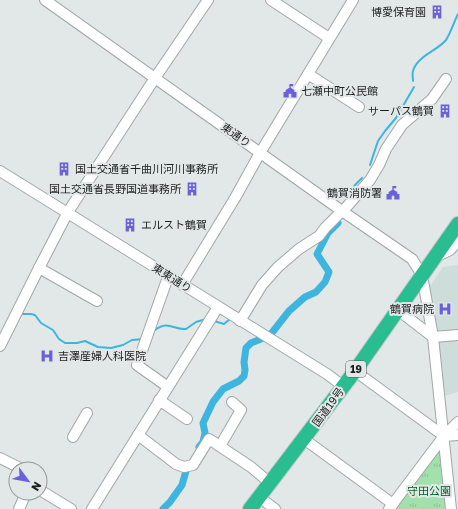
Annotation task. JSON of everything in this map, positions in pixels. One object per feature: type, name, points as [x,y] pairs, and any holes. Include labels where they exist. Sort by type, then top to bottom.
[{"type":"highway","name":"国道19号","points":[[250,509],[355,371],[432,259],[458,224]]},
{"type":"street","name":"東通り","points":[[45,0],[343,211],[412,258],[422,275]]},
{"type":"street","points":[[0,346],[68,212],[155,78],[208,0]]},
{"type":"street","points":[[271,0],[329,38]]},
{"type":"street","points":[[182,285],[236,198],[260,152],[353,0]]},
{"type":"street","points":[[308,74],[359,107]]},
{"type":"street","points":[[240,321],[262,285],[278,267],[299,249],[319,236],[370,180],[386,149],[402,125],[432,99],[446,79]]},
{"type":"street","name":"東東通り","points":[[0,171],[68,212],[168,277],[327,374],[343,386]]},
{"type":"street","points":[[432,259],[450,250],[458,241]]},
{"type":"street","points":[[39,268],[97,301]]},
{"type":"street","points":[[422,275],[433,337],[452,509]]},
{"type":"street","points":[[168,277],[137,365],[168,387]]},
{"type":"street","points":[[92,509],[218,307]]},
{"type":"street","points":[[398,310],[433,337],[458,335]]},
{"type":"street","points":[[355,371],[444,436],[458,435]]},
{"type":"street","points":[[159,400],[188,419]]},
{"type":"street","points":[[220,446],[241,410],[232,402]]},
{"type":"street","points":[[73,437],[87,413]]},
{"type":"street","points":[[304,439],[391,507],[444,436],[458,422]]},
{"type":"street","points":[[138,435],[176,464],[186,467],[193,466],[209,439],[251,467],[270,483]]},
{"type":"street","points":[[48,495],[71,509]]},
{"type":"street","points":[[259,497],[275,509]]},
{"type":"shaded area","name":"鶴賀病院","points":[[458,265],[458,332],[435,332],[430,286],[443,267]]},
{"type":"shaded area","name":"鶴賀病院","points":[[458,337],[458,392],[444,396],[437,343],[439,340]]},
{"type":"green space","name":"守田公園","points":[[441,448],[448,509],[394,509]]},
{"type":"waterway","points":[[413,81],[415,66],[419,61],[446,40],[458,14]]},
{"type":"waterway","points":[[370,165],[378,141],[396,118],[414,87]]},
{"type":"waterway","points":[[346,199],[355,185],[362,178]]},
{"type":"waterway","points":[[271,334],[289,311],[305,297],[316,292],[325,282],[329,272],[317,254],[328,233],[338,223]]},
{"type":"waterway","points":[[22,314],[35,315],[41,323],[53,330],[59,339],[65,343],[85,341],[98,347],[111,348],[123,345],[132,340],[144,339]]},
{"type":"waterway","points":[[155,330],[164,326],[186,329],[196,322],[206,319]]},
{"type":"waterway","points":[[214,321],[224,324],[230,319]]},
{"type":"waterway","points":[[199,447],[203,442],[205,433],[203,423],[213,402],[223,389],[239,381],[244,376],[246,348],[251,343],[261,339]]},
{"type":"waterway","points":[[163,509],[182,485],[188,464]]},
{"type":"place","name":"博愛保育園","points":[[437,12]]},
{"type":"place","name":"七瀬中町公民館","points":[[290,91]]},
{"type":"place","name":"サーパス鶴賀","points":[[445,111]]},
{"type":"place","name":"国土交通省千曲川河川事務所","points":[[64,169]]},
{"type":"place","name":"国土交通省長野国道事務所","points":[[192,189]]},
{"type":"place","name":"鶴賀消防署","points":[[393,193]]},
{"type":"place","name":"エルスト鶴賀","points":[[130,225]]},
{"type":"place","name":"鶴賀病院","points":[[445,309]]},
{"type":"place","name":"吉澤産婦人科医院","points":[[47,356]]}]
